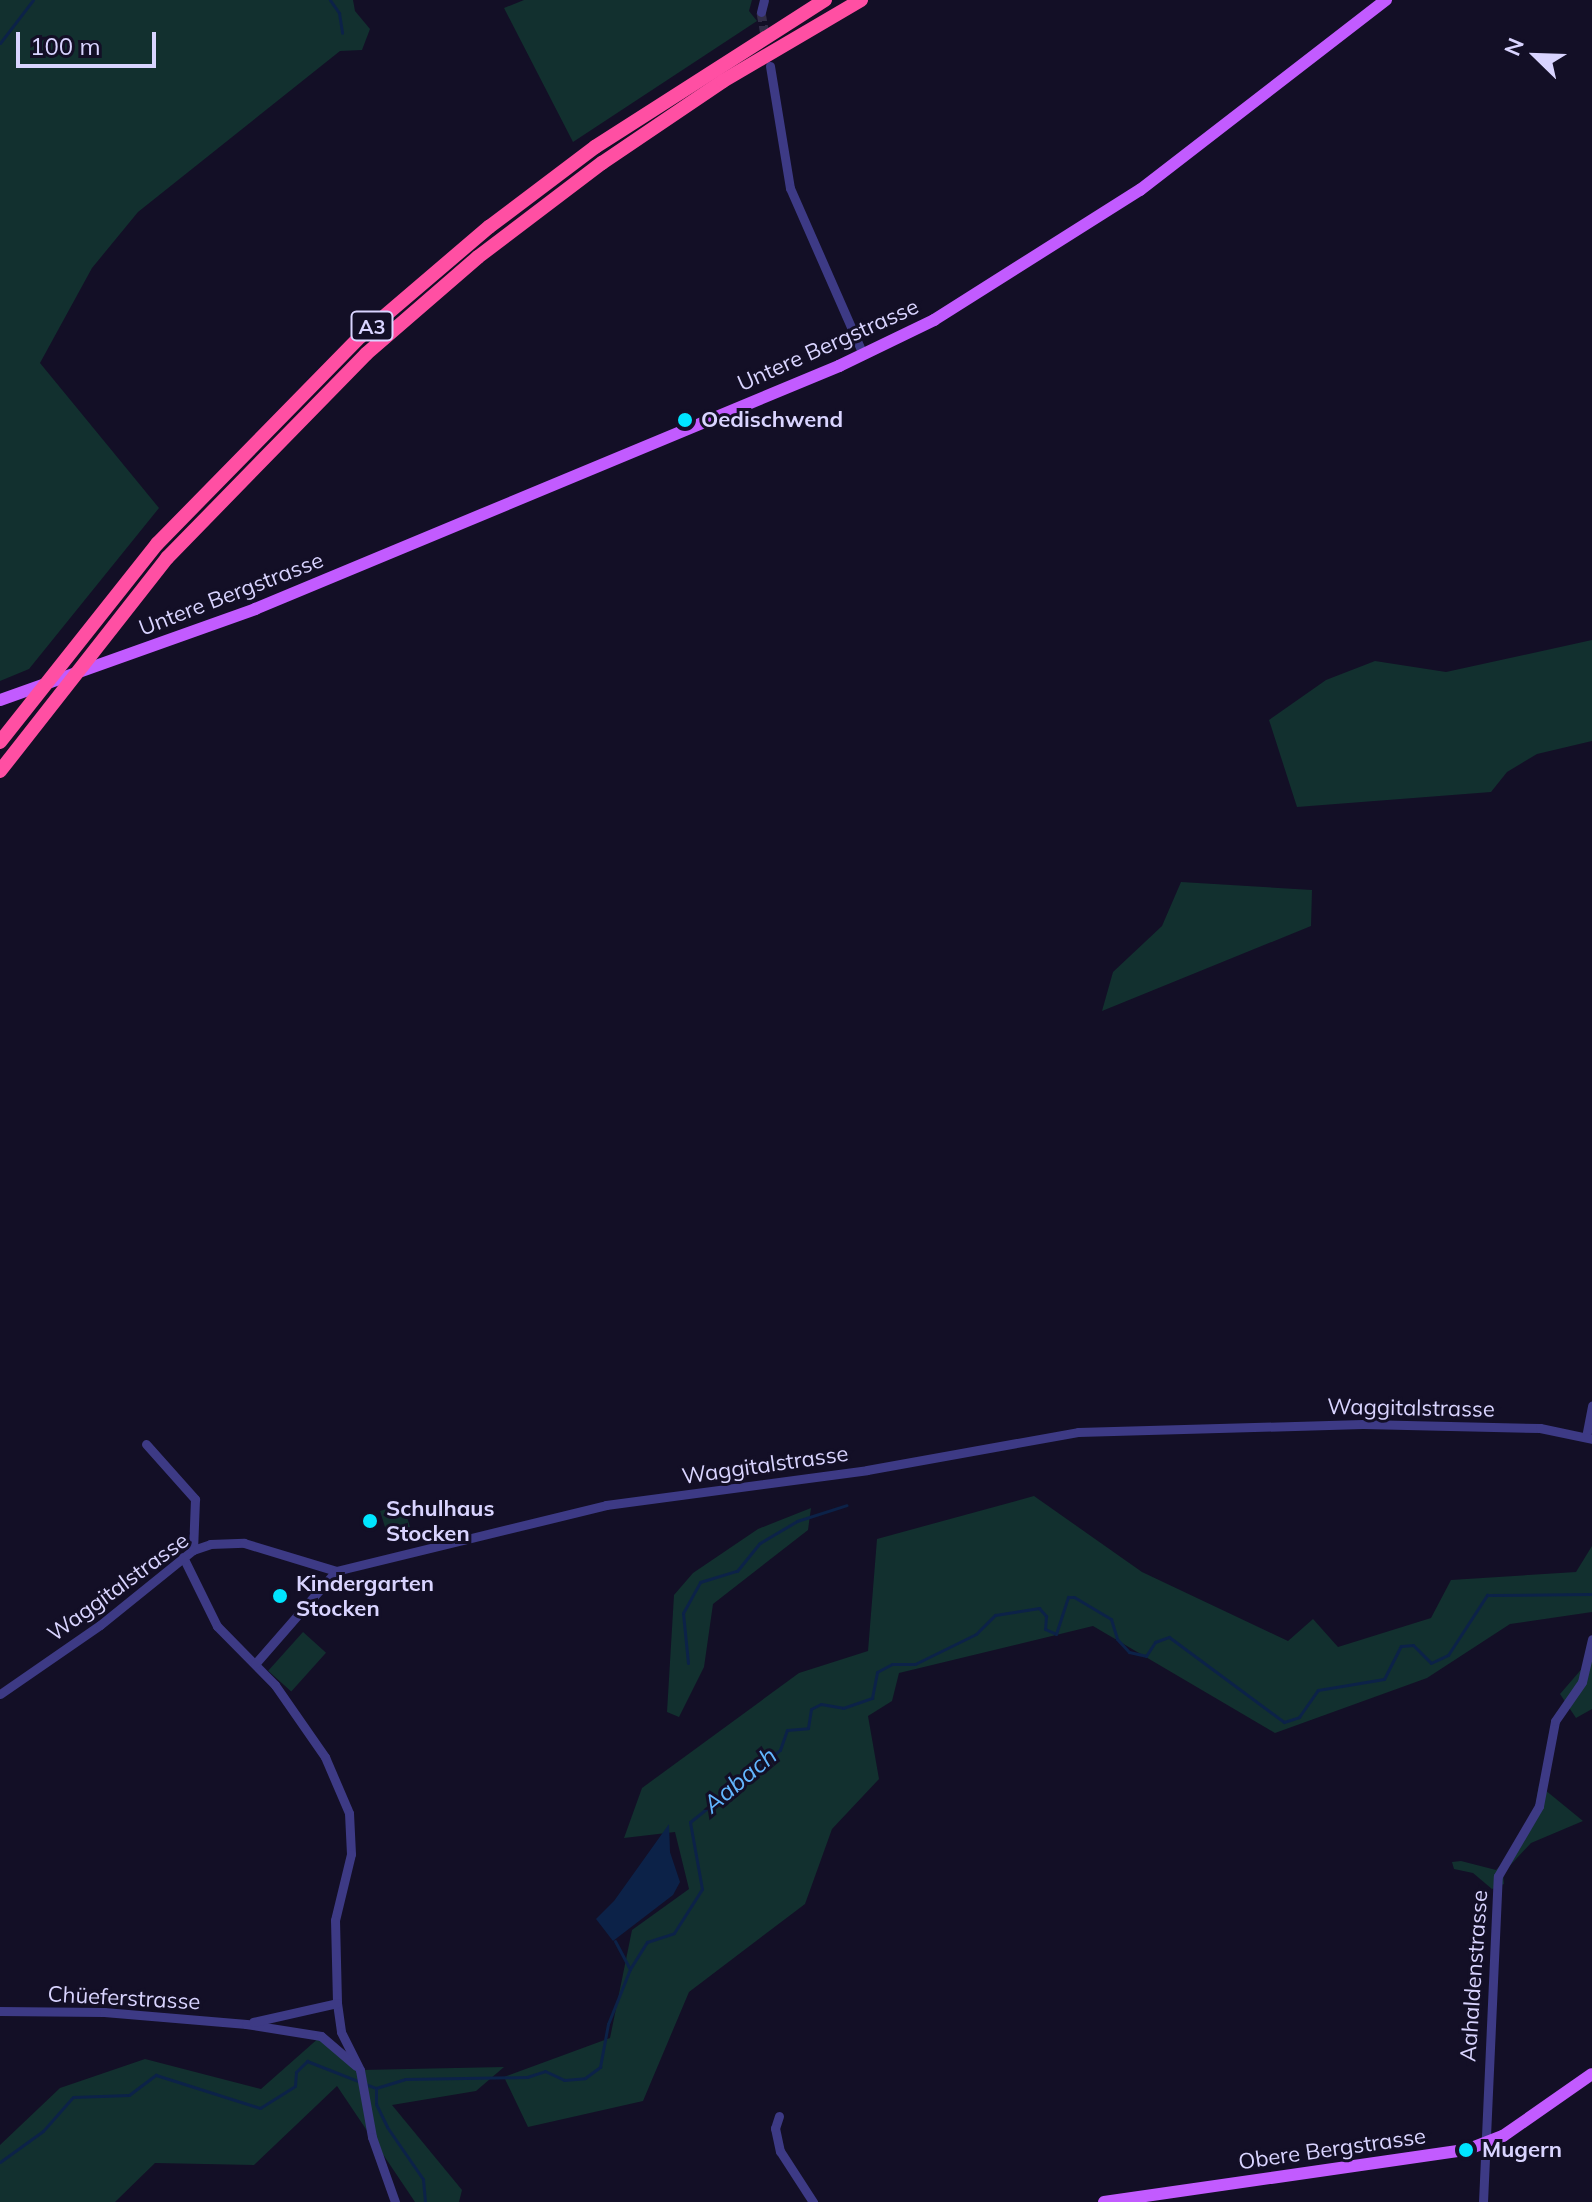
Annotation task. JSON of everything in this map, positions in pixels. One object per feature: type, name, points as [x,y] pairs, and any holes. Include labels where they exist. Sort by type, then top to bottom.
[{"type":"highway","name":"A3","points":[[0,742],[56,667],[221,473],[417,286],[618,131],[825,0]]},
{"type":"highway","name":"A3","points":[[0,771],[85,658],[265,452],[441,288],[661,121],[861,0]]},
{"type":"main road","name":"Untere Bergstrasse","points":[[0,700],[255,609],[863,354],[956,307],[1140,190],[1386,0]]},
{"type":"main road","name":"Obere Bergstrasse","points":[[1104,2202],[1482,2145],[1526,2122],[1592,2074]]},
{"type":"street","points":[[761,12],[764,0]]},
{"type":"street","points":[[770,66],[790,188],[863,354]]},
{"type":"street","points":[[1589,1438],[1592,1406]]},
{"type":"street","name":"Waggitalstrasse","points":[[0,1694],[100,1625],[193,1550],[244,1543],[336,1571],[606,1505],[867,1470],[1078,1432],[1363,1424],[1540,1428],[1589,1438]]},
{"type":"street","points":[[146,1444],[195,1499],[193,1550]]},
{"type":"street","points":[[183,1557],[217,1626],[255,1664],[325,1757],[349,1813],[351,1854],[335,1920],[337,2003],[341,2032],[361,2079],[395,2202]]},
{"type":"street","points":[[255,1664],[336,1571]]},
{"type":"street","name":"Aahaldenstrasse","points":[[1483,2202],[1482,2145],[1498,1876],[1539,1806],[1555,1721],[1582,1682],[1592,1639]]},
{"type":"street","name":"Chüeferstrasse","points":[[246,2024],[337,2003]]},
{"type":"street","name":"Chüeferstrasse","points":[[0,2011],[134,2014],[246,2024],[321,2036],[361,2079]]},
{"type":"street","points":[[779,2116],[775,2128],[780,2151],[813,2202]]},
{"type":"green space","points":[[0,0],[353,0],[355,11],[370,29],[362,50],[340,51],[138,212],[92,268],[40,363],[159,508],[29,669],[0,681]]},
{"type":"green space","points":[[524,0],[752,0],[749,11],[757,21],[573,142],[504,8]]},
{"type":"green space","points":[[1592,640],[1592,741],[1537,754],[1507,772],[1491,792],[1297,807],[1269,720],[1326,680],[1375,661],[1446,672]]},
{"type":"green space","points":[[1181,882],[1312,890],[1311,926],[1102,1011],[1113,972],[1162,926]]},
{"type":"green space","points":[[1034,1496],[1142,1572],[1288,1641],[1313,1619],[1338,1647],[1431,1618],[1451,1580],[1576,1572],[1592,1546],[1592,1612],[1510,1624],[1427,1678],[1275,1733],[1093,1626],[899,1673],[892,1701],[868,1716],[879,1779],[832,1829],[805,1904],[689,1992],[643,2101],[528,2127],[504,2077],[610,2038],[632,1930],[689,1889],[675,1832],[624,1838],[642,1788],[799,1673],[868,1651],[877,1539]]},
{"type":"green space","points":[[403,1504],[412,1533],[389,1540],[380,1511]]},
{"type":"green space","points":[[811,1508],[808,1530],[713,1604],[704,1667],[679,1717],[667,1712],[674,1595],[693,1573],[758,1529]]},
{"type":"green space","points":[[303,1632],[326,1653],[291,1691],[268,1671]]},
{"type":"green space","points":[[1592,1657],[1592,1709],[1576,1718],[1560,1694]]},
{"type":"green space","points":[[1539,1785],[1583,1821],[1531,1843],[1503,1873],[1504,1884],[1492,1889],[1473,1873],[1454,1869],[1452,1862],[1461,1861],[1496,1870],[1518,1848],[1533,1820]]},
{"type":"green space","points":[[321,2036],[360,2070],[504,2067],[476,2091],[392,2105],[462,2190],[459,2202],[415,2202],[337,2086],[254,2165],[155,2163],[115,2202],[0,2202],[0,2145],[60,2088],[145,2059],[261,2089]]},
{"type":"water","points":[[669,1824],[670,1852],[680,1882],[673,1895],[613,1941],[596,1919],[614,1901]]},
{"type":"waterway","points":[[0,43],[33,0]]},
{"type":"waterway","points":[[330,0],[339,13],[342,33]]},
{"type":"waterway","points":[[688,1663],[683,1613],[700,1582],[737,1571],[760,1543],[797,1521],[847,1505]]},
{"type":"waterway","name":"Aabach","points":[[365,2084],[376,2088],[405,2079],[527,2077],[545,2071],[564,2080],[585,2078],[600,2067],[608,2024],[630,1969],[647,1942],[674,1933],[702,1889],[690,1822],[780,1750],[787,1730],[808,1728],[811,1709],[821,1704],[843,1708],[872,1698],[877,1672],[892,1664],[915,1664],[976,1634],[995,1615],[1039,1608],[1046,1616],[1045,1629],[1056,1634],[1068,1597],[1074,1597],[1111,1619],[1117,1639],[1129,1652],[1146,1656],[1155,1642],[1169,1637],[1284,1722],[1299,1717],[1318,1690],[1384,1679],[1401,1646],[1413,1645],[1431,1663],[1448,1655],[1487,1595],[1592,1594]]},
{"type":"waterway","points":[[615,1941],[630,1969]]},
{"type":"waterway","name":"Aabach","points":[[0,2162],[43,2131],[73,2097],[129,2095],[156,2075],[260,2108],[295,2086],[296,2072],[307,2061],[358,2081]]},
{"type":"waterway","points":[[376,2088],[376,2104],[387,2127],[423,2179],[425,2202]]},
{"type":"tunnel","points":[[761,12],[766,40]]},
{"type":"place","name":"Oedischwend","points":[[685,420]]},
{"type":"place","name":"Schulhaus Stocken","points":[[370,1521]]},
{"type":"place","name":"Kindergarten Stocken","points":[[280,1596]]},
{"type":"place","name":"Mugern","points":[[1466,2150]]}]
